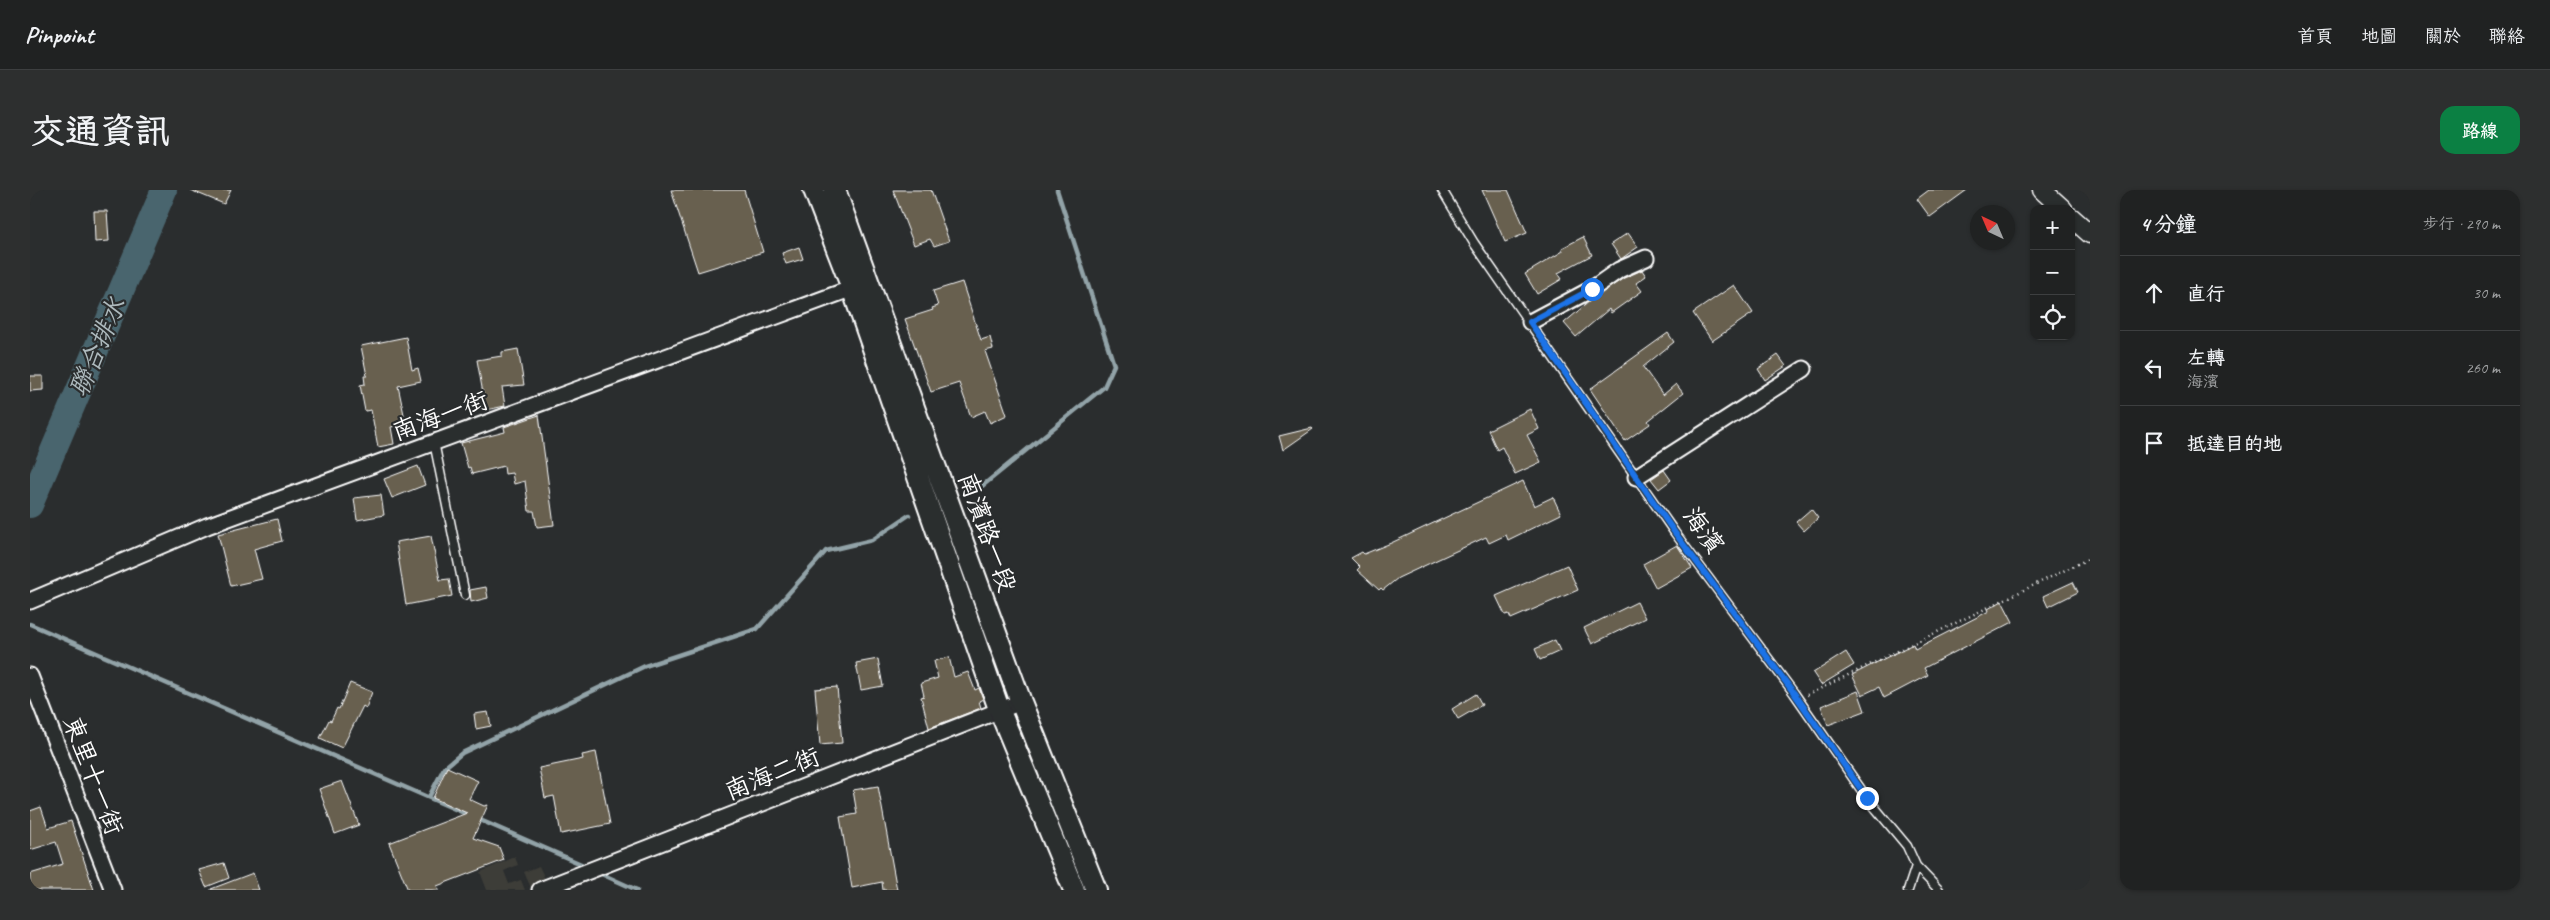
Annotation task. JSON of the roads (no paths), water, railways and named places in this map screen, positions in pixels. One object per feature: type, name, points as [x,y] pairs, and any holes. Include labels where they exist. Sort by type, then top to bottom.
[{"type":"main road","name":"南濱路一段","points":[[814,190],[861,285],[1021,702],[1096,890]]},
{"type":"main road","name":"南濱路一段","points":[[835,190],[861,285],[1000,709],[1074,890]]},
{"type":"street","points":[[2042,190],[2059,205]]},
{"type":"street","points":[[2075,221],[2090,234]]},
{"type":"street","points":[[1530,322],[1592,289],[1618,270],[1646,258]]},
{"type":"street","name":"南海一街","points":[[30,601],[207,526],[861,285]]},
{"type":"street","points":[[1636,477],[1804,369]]},
{"type":"street","name":"東里十一街","points":[[30,676],[113,890]]},
{"type":"street","name":"南海二街","points":[[540,890],[1021,702]]},
{"type":"lane","name":"海濱","points":[[1442,190],[1474,242],[1675,533],[1799,699],[1867,798],[1907,846],[1916,866],[1938,890]]},
{"type":"lane","points":[[434,442],[465,595]]},
{"type":"lane","points":[[1908,890],[1916,866]]},
{"type":"waterway","name":"聯合排水","points":[[30,505],[164,190]]},
{"type":"waterway","points":[[976,491],[1104,387],[1114,365],[1057,190]]},
{"type":"waterway","points":[[429,797],[444,768],[462,753],[645,666],[757,629],[826,551],[872,540],[909,515]]},
{"type":"waterway","points":[[30,624],[588,867]]},
{"type":"waterway","points":[[597,872],[637,890]]}]
